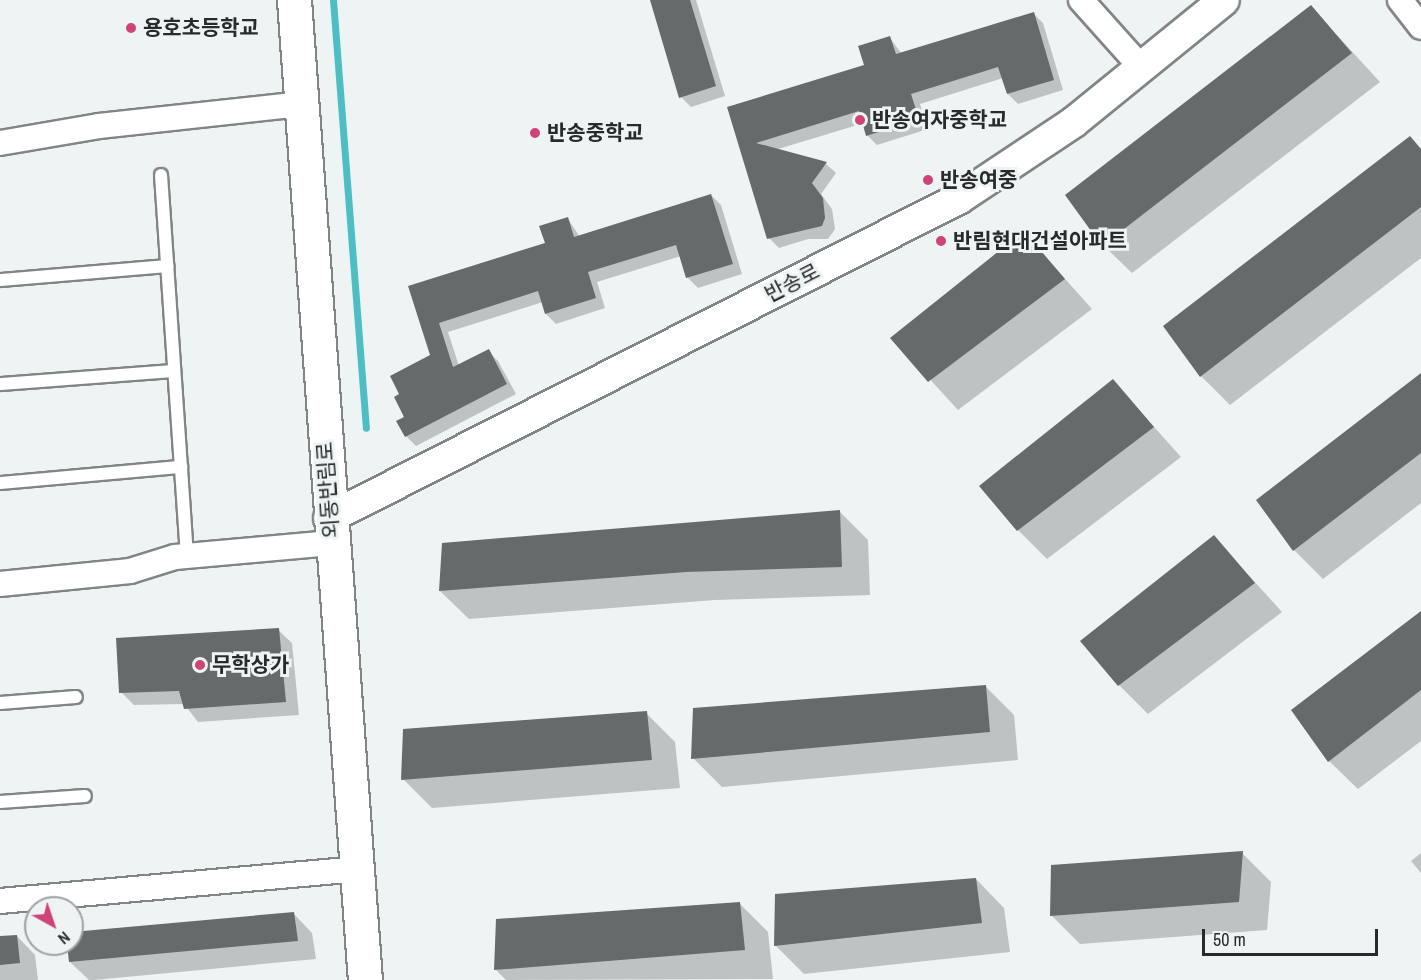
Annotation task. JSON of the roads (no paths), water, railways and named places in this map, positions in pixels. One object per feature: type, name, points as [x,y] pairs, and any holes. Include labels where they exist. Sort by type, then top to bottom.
[{"type":"main road","name":"외동반림로","points":[[294,0],[303,104],[330,531],[365,980]]},
{"type":"street","points":[[1081,0],[1141,67]]},
{"type":"street","name":"반송로","points":[[330,531],[960,198],[1074,122],[1224,0]]},
{"type":"street","points":[[1400,0],[1421,27]]},
{"type":"street","points":[[0,143],[99,126],[303,104]]},
{"type":"street","points":[[0,584],[130,571],[187,556],[330,531]]},
{"type":"street","points":[[0,901],[357,869]]},
{"type":"lane","points":[[161,175],[187,556]]},
{"type":"lane","points":[[0,280],[167,267]]},
{"type":"lane","points":[[0,384],[174,370]]},
{"type":"lane","points":[[0,483],[181,467]]},
{"type":"lane","points":[[0,703],[76,697]]},
{"type":"lane","points":[[0,802],[85,796]]},
{"type":"waterway","points":[[333,0],[366,428]]},
{"type":"place","name":"용호초등학교","points":[[131,28]]},
{"type":"place","name":"반송여자중학교","points":[[860,120]]},
{"type":"place","name":"반송중학교","points":[[535,133]]},
{"type":"place","name":"반송여중","points":[[928,180]]},
{"type":"place","name":"반림현대건설아파트","points":[[941,241]]},
{"type":"place","name":"무학상가","points":[[200,665]]}]
